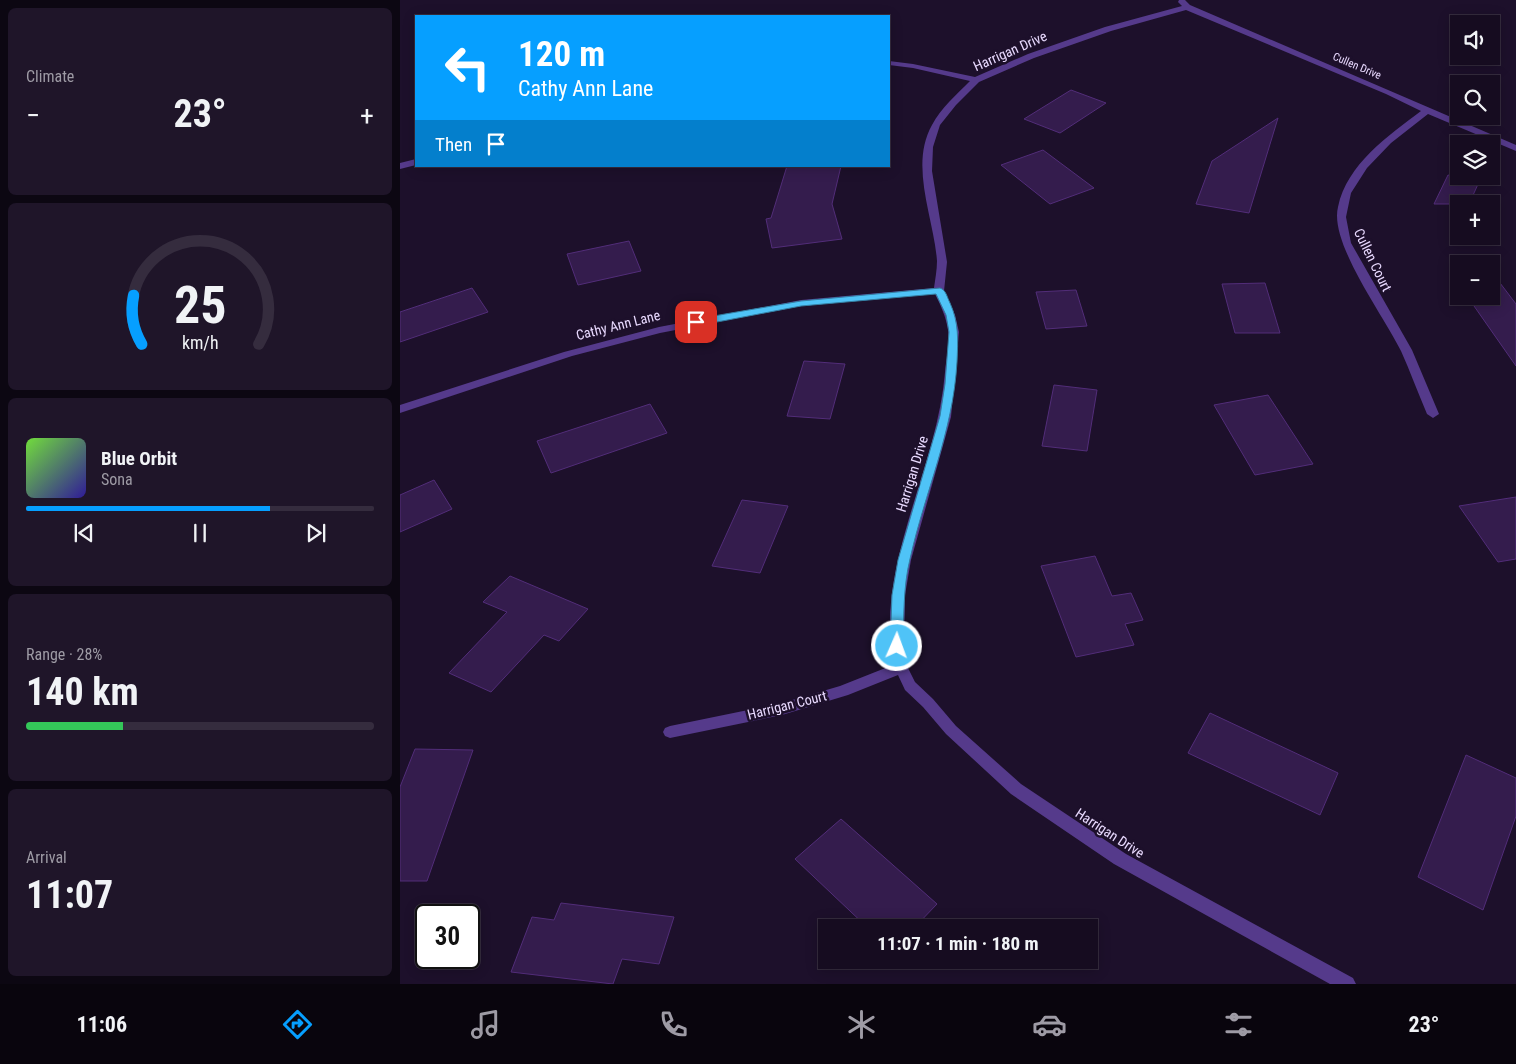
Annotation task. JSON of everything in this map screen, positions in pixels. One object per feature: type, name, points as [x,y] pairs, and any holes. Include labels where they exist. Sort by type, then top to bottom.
[{"type":"street","name":"Harrigan Drive","points":[[1184,3],[1031,56],[976,80],[953,103],[936,125],[928,147],[927,171],[942,262],[940,291],[950,315],[954,332],[946,416],[904,560],[898,595],[897,646],[901,668],[910,686],[928,703],[951,730],[1016,789],[1120,859],[1347,984]]},
{"type":"street","name":"Cullen Drive","points":[[1184,3],[1389,92],[1427,111],[1516,148]]},
{"type":"street","points":[[890,63],[913,66],[976,80]]},
{"type":"street","name":"Cullen Court","points":[[1427,111],[1377,150],[1364,166],[1346,194],[1342,208],[1341,224],[1346,243],[1406,350],[1434,414]]},
{"type":"street","points":[[400,166],[415,162]]},
{"type":"street","name":"Cathy Ann Lane","points":[[400,409],[568,354],[659,330],[801,304],[940,291]]},
{"type":"street","name":"Harrigan Court","points":[[670,732],[782,708],[843,691],[901,668]]},
{"type":"building","points":[[1071,90],[1106,103],[1060,133],[1024,119]]},
{"type":"building","points":[[1278,118],[1249,213],[1196,204],[1212,161]]},
{"type":"building","points":[[1043,150],[1094,188],[1050,204],[1001,165]]},
{"type":"building","points":[[787,167],[841,167],[832,204],[842,239],[772,248],[766,219],[771,218]]},
{"type":"building","points":[[1448,175],[1450,175],[1450,185],[1478,185],[1473,195],[1450,195],[1450,204],[1434,204]]},
{"type":"building","points":[[629,241],[641,271],[578,285],[567,254]]},
{"type":"building","points":[[1265,283],[1280,333],[1235,333],[1222,284]]},
{"type":"building","points":[[1500,283],[1516,304],[1516,366],[1473,305],[1500,305]]},
{"type":"building","points":[[472,288],[488,312],[400,342],[400,312]]},
{"type":"building","points":[[1076,290],[1087,326],[1046,329],[1036,292]]},
{"type":"building","points":[[804,361],[845,364],[830,419],[787,416]]},
{"type":"building","points":[[1054,385],[1097,390],[1087,451],[1042,446]]},
{"type":"building","points":[[1268,395],[1313,464],[1255,475],[1214,405]]},
{"type":"building","points":[[650,404],[667,433],[551,473],[537,441]]},
{"type":"building","points":[[434,480],[452,509],[400,532],[400,495]]},
{"type":"building","points":[[1516,497],[1516,559],[1498,562],[1459,506]]},
{"type":"building","points":[[742,500],[788,506],[760,573],[712,566]]},
{"type":"building","points":[[1095,556],[1112,596],[1131,593],[1143,620],[1125,624],[1134,645],[1076,657],[1041,566]]},
{"type":"building","points":[[510,576],[588,609],[559,641],[544,635],[491,692],[449,673],[507,612],[483,602]]},
{"type":"building","points":[[1210,713],[1338,773],[1320,815],[1188,753]]},
{"type":"building","points":[[415,749],[473,750],[427,881],[400,881],[400,787]]},
{"type":"building","points":[[1466,755],[1516,778],[1516,816],[1483,910],[1418,877]]},
{"type":"building","points":[[841,819],[937,904],[923,919],[858,919],[795,859]]},
{"type":"building","points":[[561,903],[674,917],[659,964],[622,959],[613,984],[511,972],[532,917],[554,920]]},
{"type":"route","points":[[696,322],[752,311],[847,298],[940,291],[950,315],[954,332],[950,384],[946,416],[904,560],[898,595],[897,646]]}]
